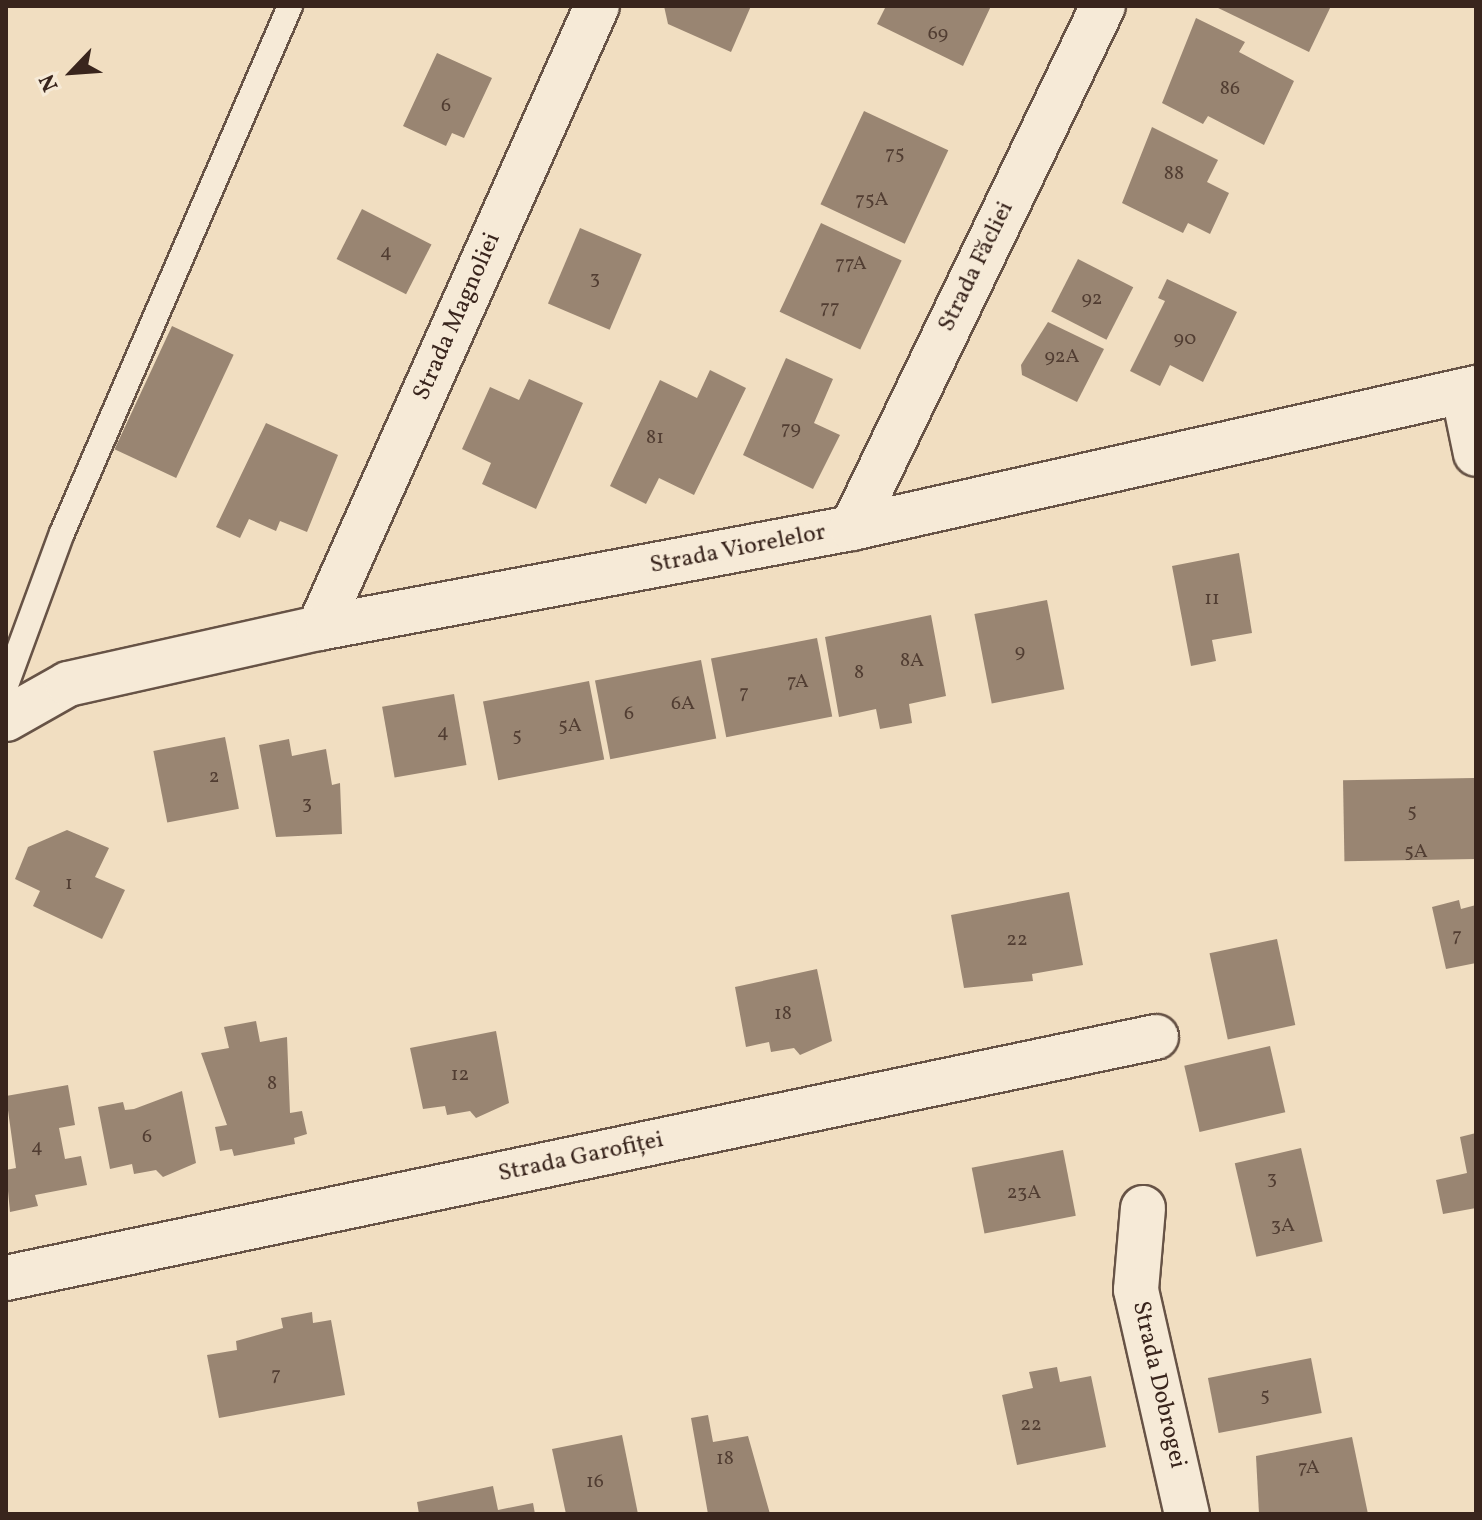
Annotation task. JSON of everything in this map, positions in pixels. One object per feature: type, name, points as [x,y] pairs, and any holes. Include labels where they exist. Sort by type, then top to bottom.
[{"type":"street","name":"Strada Magnoliei","points":[[319,628],[597,6]]},
{"type":"street","name":"Strada Făcliei","points":[[852,528],[1103,6]]},
{"type":"street","name":"Strada Viorelelor","points":[[6,719],[68,684],[319,628],[852,528],[1469,390]]},
{"type":"street","points":[[1469,390],[1476,454]]},
{"type":"street","name":"Strada Garofiței","points":[[6,1278],[1156,1037]]},
{"type":"street","name":"Strada Dobrogei","points":[[1143,1208],[1136,1290],[1183,1513]]},
{"type":"lane","points":[[6,685],[62,533],[290,6]]},
{"type":"building","points":[[664,6],[751,6],[731,52],[668,24]]},
{"type":"building","points":[[886,6],[991,6],[963,66],[877,24]]},
{"type":"building","points":[[1214,6],[1331,6],[1309,52]]},
{"type":"building","points":[[1196,18],[1245,42],[1239,52],[1294,81],[1264,145],[1208,116],[1203,124],[1162,103]]},
{"type":"building","points":[[437,53],[492,78],[464,138],[452,133],[446,146],[403,126]]},
{"type":"building","points":[[864,111],[948,150],[905,244],[820,204]]},
{"type":"building","points":[[1152,127],[1218,160],[1207,182],[1229,193],[1210,234],[1188,223],[1183,233],[1122,203]]},
{"type":"building","points":[[362,209],[431,244],[406,294],[337,259]]},
{"type":"building","points":[[821,223],[902,261],[860,349],[780,312]]},
{"type":"building","points":[[580,228],[642,254],[610,330],[548,303]]},
{"type":"building","points":[[1078,259],[1133,287],[1106,340],[1051,312]]},
{"type":"building","points":[[1167,279],[1237,312],[1203,382],[1170,365],[1160,386],[1130,371],[1165,301],[1158,298]]},
{"type":"building","points":[[1048,322],[1104,349],[1077,402],[1022,375],[1021,365]]},
{"type":"building","points":[[172,326],[234,355],[176,478],[115,449]]},
{"type":"building","points":[[786,358],[833,379],[814,423],[840,435],[813,489],[743,455]]},
{"type":"building","points":[[710,370],[746,388],[694,495],[659,478],[646,504],[610,486],[660,380],[697,398]]},
{"type":"building","points":[[529,379],[583,403],[536,509],[482,484],[491,463],[462,449],[490,387],[519,400]]},
{"type":"building","points":[[266,423],[338,455],[307,532],[280,521],[276,531],[249,519],[240,538],[216,527]]},
{"type":"building","points":[[1239,553],[1252,633],[1212,640],[1216,661],[1191,666],[1172,566]]},
{"type":"building","points":[[1047,600],[1064,689],[992,703],[974,614]]},
{"type":"building","points":[[931,615],[946,696],[909,704],[912,723],[880,729],[876,709],[839,717],[825,637]]},
{"type":"building","points":[[817,638],[832,717],[726,737],[711,659]]},
{"type":"building","points":[[701,660],[716,739],[610,759],[595,681]]},
{"type":"building","points":[[589,681],[604,760],[498,780],[483,702]]},
{"type":"building","points":[[454,694],[467,765],[395,778],[382,707]]},
{"type":"building","points":[[225,737],[239,809],[167,823],[153,751]]},
{"type":"building","points":[[289,739],[292,756],[326,749],[332,785],[340,783],[342,834],[276,837],[259,745]]},
{"type":"building","points":[[1474,778],[1475,859],[1344,861],[1343,780]]},
{"type":"building","points":[[67,830],[109,848],[95,877],[125,890],[102,939],[33,906],[40,891],[15,879],[28,847]]},
{"type":"building","points":[[1069,892],[1083,965],[1032,974],[1033,981],[964,988],[951,915]]},
{"type":"building","points":[[1459,900],[1461,909],[1476,905],[1476,963],[1446,969],[1432,907]]},
{"type":"building","points":[[1277,939],[1295,1025],[1228,1039],[1210,953]]},
{"type":"building","points":[[817,969],[832,1041],[800,1055],[794,1048],[771,1052],[769,1042],[746,1047],[735,987]]},
{"type":"building","points":[[256,1021],[260,1042],[287,1037],[290,1113],[302,1111],[307,1134],[294,1138],[295,1144],[234,1156],[232,1149],[220,1151],[215,1127],[227,1125],[201,1053],[229,1048],[224,1027]]},
{"type":"building","points":[[496,1031],[509,1103],[476,1118],[470,1111],[447,1115],[445,1106],[423,1109],[410,1048]]},
{"type":"building","points":[[1270,1046],[1285,1112],[1200,1132],[1184,1066]]},
{"type":"building","points":[[68,1085],[75,1125],[59,1128],[65,1159],[81,1156],[87,1185],[35,1195],[38,1206],[10,1212],[6,1170],[16,1168],[6,1096]]},
{"type":"building","points":[[182,1091],[196,1163],[163,1177],[156,1170],[134,1174],[132,1164],[110,1169],[98,1107],[123,1102],[125,1110],[134,1109]]},
{"type":"building","points":[[1476,1133],[1476,1208],[1443,1214],[1436,1180],[1467,1173],[1460,1137]]},
{"type":"building","points":[[1301,1148],[1323,1242],[1256,1257],[1235,1163]]},
{"type":"building","points":[[1063,1150],[1076,1216],[984,1234],[972,1168]]},
{"type":"building","points":[[312,1312],[313,1323],[331,1320],[345,1395],[219,1418],[207,1355],[237,1350],[236,1341],[283,1328],[281,1318]]},
{"type":"building","points":[[1311,1358],[1322,1413],[1219,1433],[1208,1378]]},
{"type":"building","points":[[1057,1367],[1060,1382],[1091,1376],[1106,1447],[1017,1465],[1002,1395],[1033,1388],[1029,1372]]},
{"type":"building","points":[[708,1415],[713,1442],[748,1436],[770,1514],[708,1514],[691,1418]]},
{"type":"building","points":[[622,1435],[638,1514],[566,1514],[552,1449]]},
{"type":"building","points":[[1352,1437],[1368,1514],[1259,1514],[1256,1456]]},
{"type":"building","points":[[493,1486],[498,1510],[533,1503],[535,1514],[419,1514],[417,1502]]}]
